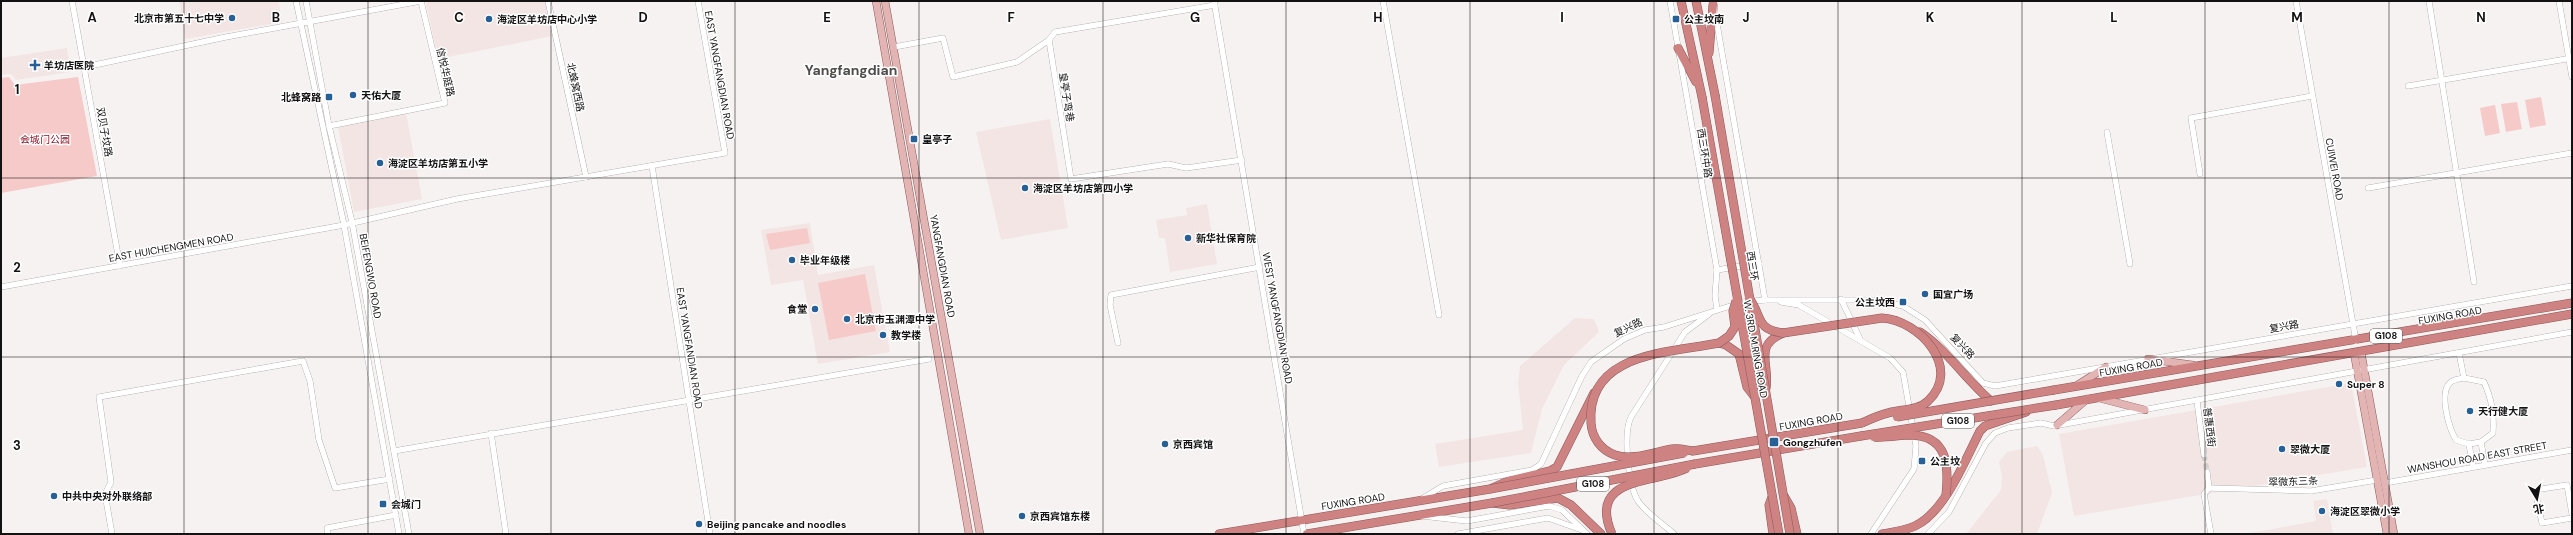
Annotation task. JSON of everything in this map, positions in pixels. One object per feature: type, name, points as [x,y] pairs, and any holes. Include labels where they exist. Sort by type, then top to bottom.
[{"type":"highway","points":[[1681,1],[1702,95]]},
{"type":"highway","name":"西三环","points":[[1696,1],[1715,95],[1748,297],[1790,534]]},
{"type":"highway","points":[[1708,62],[1713,3]]},
{"type":"highway","points":[[1678,48],[1702,95]]},
{"type":"highway","name":"W. 3RD. M.RING ROAD","points":[[1702,95],[1779,534]]},
{"type":"highway","points":[[1748,297],[1756,308],[1760,323],[1772,332],[1783,333],[1882,318],[1897,320],[1931,339],[1972,385],[1991,401]]},
{"type":"highway","points":[[1490,489],[1508,481],[1550,471],[1557,467],[1598,388],[1612,371],[1629,361],[1719,343],[1729,336],[1735,327],[1733,311],[1737,298]]},
{"type":"highway","name":"FUXING ROAD","points":[[1693,451],[2356,341],[2572,303]]},
{"type":"highway","name":"FUXING ROAD","points":[[2042,407],[2572,314]]},
{"type":"highway","points":[[1862,423],[1888,413],[1918,407],[1928,402],[1936,391],[1940,378],[1939,362],[1917,330]]},
{"type":"highway","points":[[1765,393],[1768,376],[1765,348],[1774,337],[1783,333]]},
{"type":"highway","points":[[1719,343],[1726,345],[1739,354],[1747,387],[1754,396]]},
{"type":"highway","points":[[1598,388],[1592,408],[1591,425],[1595,438],[1609,452],[1624,456],[1674,449],[1693,451]]},
{"type":"highway","points":[[1882,534],[1908,529],[1922,522],[1935,511],[1946,495],[1985,426],[2042,407]]},
{"type":"highway","name":"G108","points":[[1305,534],[1420,516],[1695,464],[2042,407]]},
{"type":"highway","points":[[1861,436],[1886,438],[1914,435],[1934,442],[1944,454],[1948,466],[1946,495]]},
{"type":"highway","name":"G108","points":[[1490,489],[1693,451]]},
{"type":"highway","points":[[1612,534],[1608,521],[1609,506],[1619,488],[1630,483],[1677,474],[1695,464]]},
{"type":"highway","name":"FUXING ROAD","points":[[1219,534],[1490,489]]},
{"type":"highway","points":[[1783,493],[1792,508],[1797,534]]},
{"type":"highway","points":[[1772,497],[1768,505],[1773,534]]},
{"type":"highway","points":[[1492,503],[1510,505],[1558,498],[1571,505],[1602,534]]},
{"type":"main road","name":"YANGFANGDIAN ROAD","points":[[876,1],[969,534]]},
{"type":"main road","name":"YANGFANGDIAN ROAD","points":[[885,1],[980,534]]},
{"type":"main road","points":[[2358,352],[2377,480],[2387,534]]},
{"type":"main road","points":[[2148,359],[2199,366]]},
{"type":"main road","points":[[2073,387],[2106,367]]},
{"type":"main road","points":[[2361,372],[2385,483],[2394,534]]},
{"type":"main road","points":[[2097,397],[2145,410]]},
{"type":"main road","points":[[2057,425],[2088,399]]},
{"type":"street","name":"双贝子坟路","points":[[72,1],[120,266]]},
{"type":"street","name":"BEIFENGWO ROAD","points":[[296,1],[344,225],[400,534]]},
{"type":"street","name":"BEIFENGWO ROAD","points":[[306,1],[329,126],[352,222],[409,534]]},
{"type":"street","points":[[85,67],[226,37],[421,1]]},
{"type":"street","name":"信悦华庭路","points":[[329,126],[445,103],[421,1]]},
{"type":"street","name":"北蜂窝西路","points":[[548,1],[586,177]]},
{"type":"street","name":"EAST YANGFANGDIAN ROAD","points":[[698,1],[725,152]]},
{"type":"street","points":[[1383,1],[1439,315]]},
{"type":"street","name":"西三环中路","points":[[1670,1],[1717,270],[1715,296],[1717,309]]},
{"type":"street","name":"CUIWEI ROAD","points":[[2296,1],[2356,341]]},
{"type":"street","points":[[2429,1],[2474,282]]},
{"type":"street","points":[[2559,1],[2570,58],[2572,77]]},
{"type":"street","points":[[894,47],[943,38],[953,78],[1017,62],[1049,40],[1055,32],[1214,3]]},
{"type":"street","name":"WEST YANGFANGDIAN ROAD","points":[[1214,3],[1305,534]]},
{"type":"street","points":[[1713,3],[1765,300],[1799,305],[1862,341],[1895,362],[1903,372],[1917,452],[1914,469],[1910,480],[1871,534]]},
{"type":"street","name":"皇亭子弯巷","points":[[1049,40],[1071,179],[1168,164],[1186,168],[1242,160]]},
{"type":"street","points":[[2408,86],[2570,58]]},
{"type":"street","points":[[2200,174],[2191,118],[2312,96]]},
{"type":"street","points":[[2107,132],[2130,264]]},
{"type":"street","name":"EAST HUICHENGMEN ROAD","points":[[1,287],[344,225],[457,199],[725,152]]},
{"type":"street","points":[[2368,188],[2572,153]]},
{"type":"street","name":"EAST YANGFANDIAN ROAD","points":[[652,166],[710,534]]},
{"type":"street","points":[[1717,270],[1759,263]]},
{"type":"street","points":[[1118,343],[1110,305],[1111,295],[1260,267]]},
{"type":"street","name":"复兴路","points":[[1420,500],[1443,486],[1532,470],[1541,464],[1582,376],[1591,362],[1604,351],[1645,330],[1664,326],[1743,302],[1765,300],[1841,299],[1875,300],[1895,303],[1915,312],[1984,383],[1991,386],[2002,386],[2148,359],[2572,286]]},
{"type":"street","points":[[1841,299],[1862,341]]},
{"type":"street","points":[[1674,534],[1642,505],[1635,493],[1626,448],[1627,425],[1685,332],[1717,309]]},
{"type":"street","points":[[1928,534],[1949,512],[1986,443],[1995,434],[2008,428],[2041,423],[2057,425],[2198,401],[2572,332]]},
{"type":"street","points":[[2460,353],[2464,378]]},
{"type":"street","points":[[394,451],[491,433],[929,359]]},
{"type":"street","points":[[112,534],[105,494],[111,482],[99,397],[303,361],[310,381],[319,440],[335,488],[390,478]]},
{"type":"street","points":[[2464,378],[2484,382],[2490,396],[2494,415],[2493,433],[2481,442],[2469,444],[2456,440],[2449,428],[2446,412],[2447,388],[2451,382],[2464,378]]},
{"type":"street","name":"普惠西街","points":[[2198,401],[2204,455]]},
{"type":"street","points":[[491,433],[506,534]]},
{"type":"street","points":[[2481,442],[2485,465]]},
{"type":"street","points":[[2469,444],[2473,467]]},
{"type":"street","name":"WANSHOU ROAD EAST STREET","points":[[2385,483],[2572,450]]},
{"type":"street","points":[[2207,472],[2210,488],[2204,494],[2212,534]]},
{"type":"street","name":"翠微东三条","points":[[2210,488],[2311,490],[2377,480]]},
{"type":"street","points":[[2572,514],[2567,485],[2535,490],[2542,523],[2572,518]]},
{"type":"street","points":[[1420,516],[1466,522],[1549,506],[1562,510],[1586,533]]},
{"type":"street","points":[[328,534],[327,528],[396,515]]},
{"type":"street","points":[[1458,534],[1548,518],[1586,533]]},
{"type":"shaded area","name":"北京市第五十七中学","points":[[179,1],[279,1],[282,22],[185,39]]},
{"type":"shaded area","name":"海淀区羊坊店中心小学","points":[[545,1],[552,36],[438,59],[426,2]]},
{"type":"shaded area","name":"羊坊店医院","points":[[67,48],[71,72],[16,80],[11,74],[1,75],[1,58]]},
{"type":"shaded area","name":"海淀区羊坊店第五小学","points":[[406,113],[422,199],[354,212],[338,126]]},
{"type":"shaded area","name":"海淀区羊坊店第四小学","points":[[1050,119],[1068,228],[1001,240],[976,132]]},
{"type":"shaded area","name":"新华社保育院","points":[[1207,204],[1217,264],[1170,272],[1165,238],[1159,238],[1156,220],[1187,215],[1186,208]]},
{"type":"shaded area","name":"北京市玉渊潭中学","points":[[810,223],[818,275],[874,265],[890,352],[818,364],[803,280],[771,285],[761,230]]},
{"type":"shaded area","points":[[1575,318],[1594,319],[1599,332],[1564,365],[1542,409],[1531,453],[1439,467],[1435,444],[1523,430],[1518,383],[1520,366]]},
{"type":"shaded area","name":"翠微大厦","points":[[2351,383],[2367,467],[2074,516],[2059,434]]},
{"type":"shaded area","points":[[2037,446],[2043,455],[2052,493],[2037,534],[1966,534],[2001,490],[2002,477],[1999,462],[2007,452]]},
{"type":"shaded area","name":"海淀区翠微小学","points":[[2327,499],[2333,534],[2245,534],[2316,521],[2313,501]]},
{"type":"green space","name":"会城门公园","points":[[9,77],[15,85],[78,77],[97,176],[1,193],[1,78]]},
{"type":"green space","points":[[2541,97],[2546,125],[2530,128],[2525,100]]},
{"type":"green space","points":[[2517,102],[2522,129],[2506,132],[2501,104]]},
{"type":"green space","points":[[2495,105],[2500,133],[2485,136],[2480,108]]},
{"type":"green space","points":[[807,228],[810,243],[770,250],[766,234]]},
{"type":"green space","points":[[865,274],[876,331],[829,340],[818,283]]},
{"type":"tunnel","points":[[2204,455],[2207,472]]},
{"type":"place","name":"北京市第五十七中学","points":[[232,18]]},
{"type":"place","name":"海淀区羊坊店中心小学","points":[[489,19]]},
{"type":"place","name":"公主坟南","points":[[1676,19]]},
{"type":"place","name":"羊坊店医院","points":[[35,65]]},
{"type":"place","name":"天佑大厦","points":[[353,95]]},
{"type":"place","name":"北蜂窝路","points":[[329,97]]},
{"type":"place","name":"皇亭子","points":[[914,139]]},
{"type":"place","name":"海淀区羊坊店第五小学","points":[[380,163]]},
{"type":"place","name":"海淀区羊坊店第四小学","points":[[1025,188]]},
{"type":"place","name":"新华社保育院","points":[[1188,238]]},
{"type":"place","name":"毕业年级楼","points":[[792,260]]},
{"type":"place","name":"国宜广场","points":[[1925,294]]},
{"type":"place","name":"公主坟西","points":[[1903,302]]},
{"type":"place","name":"食堂","points":[[815,309]]},
{"type":"place","name":"北京市玉渊潭中学","points":[[847,319]]},
{"type":"place","name":"教学楼","points":[[883,335]]},
{"type":"place","name":"Super 8","points":[[2339,384]]},
{"type":"place","name":"天行健大厦","points":[[2470,411]]},
{"type":"place","name":"Gongzhufen","points":[[1774,442]]},
{"type":"place","name":"京西宾馆","points":[[1165,444]]},
{"type":"place","name":"翠微大厦","points":[[2282,449]]},
{"type":"place","name":"公主坟","points":[[1922,461]]},
{"type":"place","name":"中共中央对外联络部","points":[[54,496]]},
{"type":"place","name":"会城门","points":[[383,504]]},
{"type":"place","name":"海淀区翠微小学","points":[[2322,511]]},
{"type":"place","name":"京西宾馆东楼","points":[[1022,516]]},
{"type":"place","name":"Beijing pancake and noodles","points":[[699,524]]},
{"type":"district","name":"Yangfangdian","points":[[851,70]]}]
